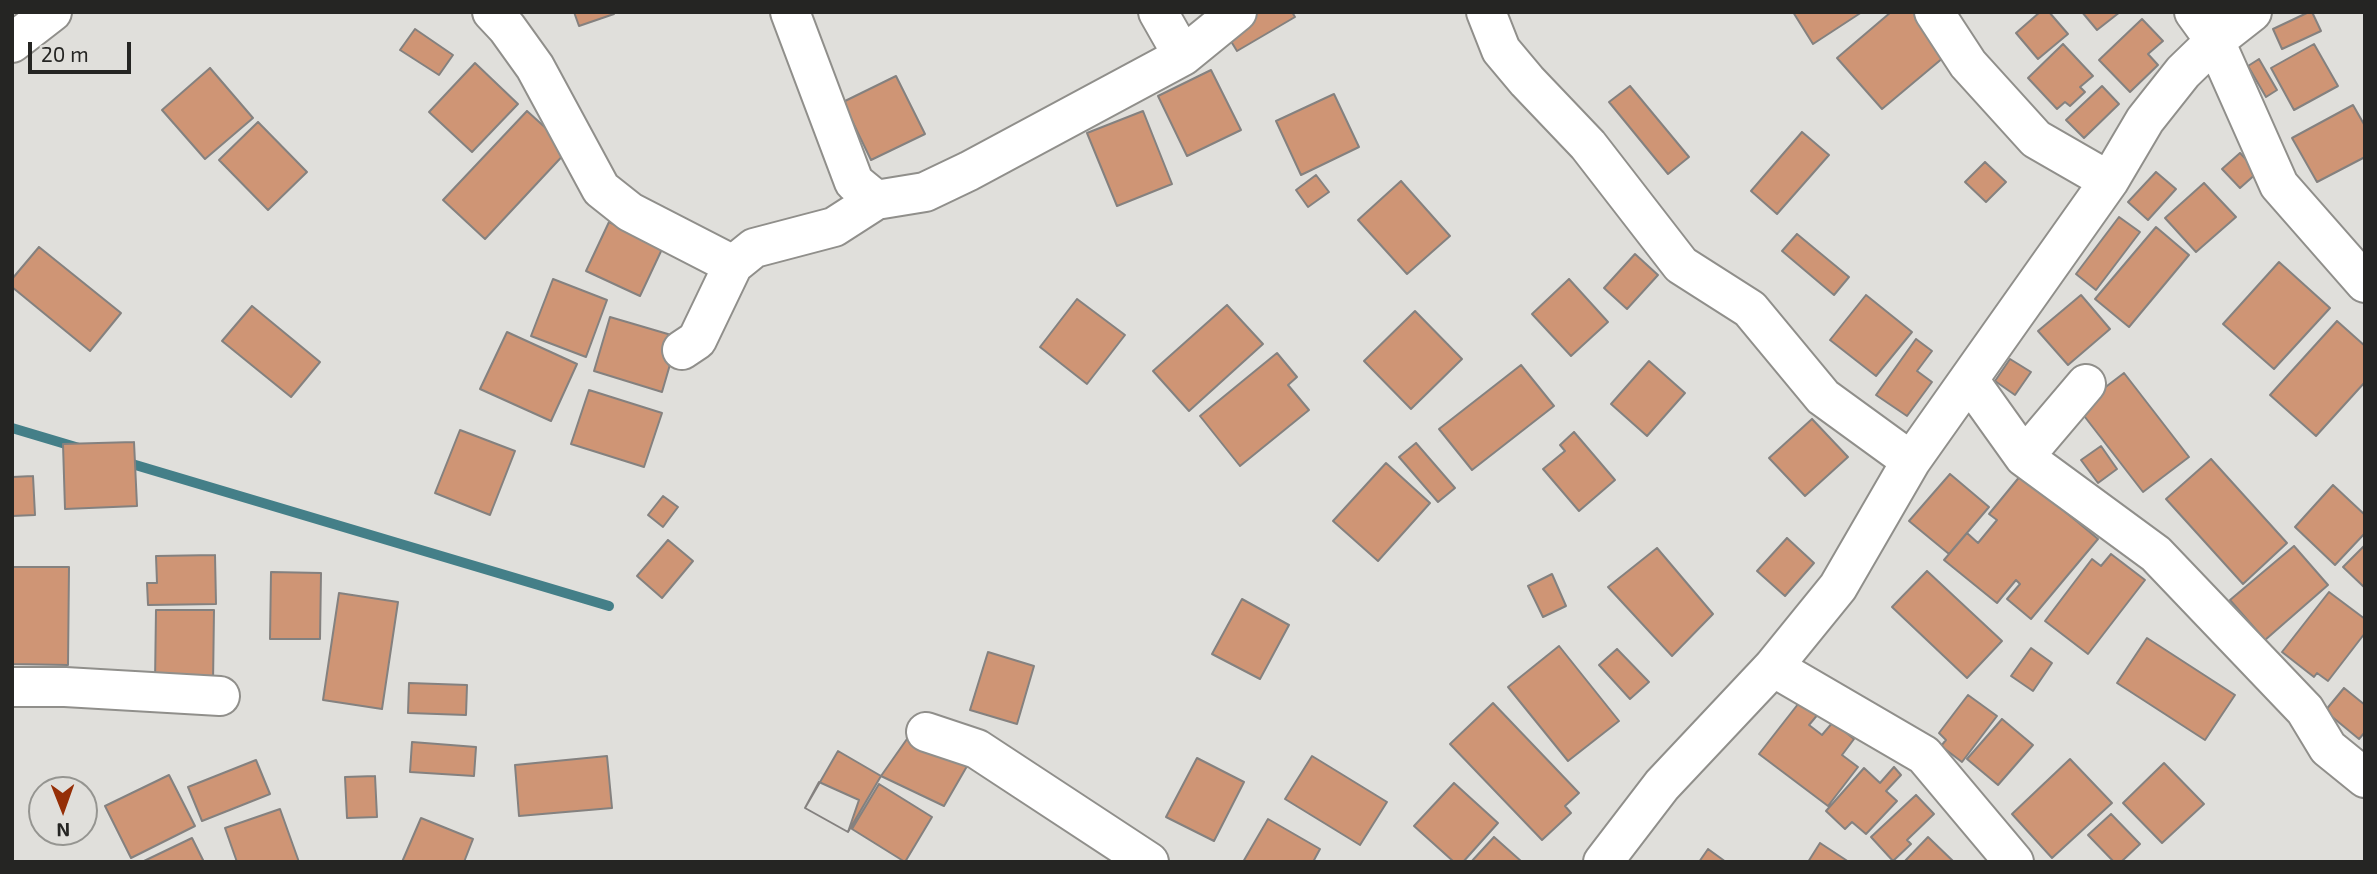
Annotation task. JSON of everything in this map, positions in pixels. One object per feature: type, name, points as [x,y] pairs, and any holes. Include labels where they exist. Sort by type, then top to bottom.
[{"type":"street","points":[[12,43],[52,12]]},
{"type":"street","points":[[492,12],[535,67],[601,189],[630,212],[733,265]]},
{"type":"street","points":[[790,12],[854,182],[876,200]]},
{"type":"street","points":[[1158,12],[1182,56]]},
{"type":"street","points":[[682,350],[697,340],[733,265],[754,248],[834,227],[876,200],[925,192],[981,165],[1182,56],[1237,12]]},
{"type":"street","points":[[1486,12],[1501,50],[1588,145],[1681,265],[1750,309],[1823,397],[1911,461]]},
{"type":"street","points":[[1934,12],[1968,64],[2036,139],[2109,181]]},
{"type":"street","points":[[1603,862],[1662,785],[1773,667],[1838,587],[1911,461],[2109,181],[2146,120],[2183,72],[2205,27],[2252,12]]},
{"type":"street","points":[[2205,27],[2279,185],[2365,283]]},
{"type":"street","points":[[1969,380],[2024,457],[2157,554],[2305,710],[2328,748],[2365,778]]},
{"type":"street","points":[[2024,457],[2086,384]]},
{"type":"street","points":[[1773,667],[1924,755],[2014,862]]},
{"type":"street","points":[[12,687],[65,687],[220,696]]},
{"type":"street","points":[[926,732],[977,749],[1149,862]]},
{"type":"building","points":[[574,12],[614,12],[614,14],[579,26]]},
{"type":"building","points":[[1253,12],[1292,12],[1295,17],[1237,51],[1224,30]]},
{"type":"building","points":[[1793,12],[1862,12],[1813,44]]},
{"type":"building","points":[[1891,12],[1916,12],[1950,52],[1882,109],[1837,58]]},
{"type":"building","points":[[2040,12],[2049,12],[2068,34],[2038,59],[2016,33]]},
{"type":"building","points":[[2082,12],[2120,12],[2097,30]]},
{"type":"building","points":[[2312,12],[2321,31],[2282,49],[2273,29]]},
{"type":"building","points":[[2142,19],[2163,41],[2148,54],[2158,65],[2130,92],[2099,60]]},
{"type":"building","points":[[415,29],[453,55],[439,75],[400,50]]},
{"type":"building","points":[[2063,44],[2093,76],[2080,87],[2085,92],[2070,106],[2065,102],[2057,109],[2028,78]]},
{"type":"building","points":[[2314,44],[2338,86],[2294,110],[2271,68]]},
{"type":"building","points":[[2259,59],[2277,90],[2266,97],[2248,66]]},
{"type":"building","points":[[475,63],[518,104],[472,152],[429,112]]},
{"type":"building","points":[[210,68],[253,118],[205,159],[162,110]]},
{"type":"building","points":[[1211,70],[1241,130],[1187,156],[1158,96]]},
{"type":"building","points":[[896,76],[925,134],[871,160],[843,102]]},
{"type":"building","points":[[1630,86],[1689,157],[1668,174],[1609,102]]},
{"type":"building","points":[[2102,86],[2119,104],[2084,138],[2066,120]]},
{"type":"building","points":[[1334,94],[1359,147],[1301,175],[1276,121]]},
{"type":"building","points":[[2353,105],[2365,126],[2365,157],[2317,182],[2292,138]]},
{"type":"building","points":[[527,111],[569,149],[485,239],[443,200]]},
{"type":"building","points":[[1143,111],[1172,184],[1117,206],[1087,133]]},
{"type":"building","points":[[258,122],[307,172],[268,210],[219,160]]},
{"type":"building","points":[[1802,132],[1829,155],[1777,214],[1751,191]]},
{"type":"building","points":[[2240,153],[2258,172],[2240,188],[2222,169]]},
{"type":"building","points":[[1985,162],[2006,182],[1986,202],[1965,182]]},
{"type":"building","points":[[2156,172],[2176,189],[2148,220],[2128,202]]},
{"type":"building","points":[[1316,175],[1329,192],[1308,207],[1296,190]]},
{"type":"building","points":[[1401,181],[1450,236],[1407,274],[1358,220]]},
{"type":"building","points":[[2204,183],[2236,217],[2196,252],[2165,218]]},
{"type":"building","points":[[2119,217],[2140,232],[2096,290],[2076,274]]},
{"type":"building","points":[[609,222],[663,247],[640,296],[586,271]]},
{"type":"building","points":[[2156,227],[2189,255],[2129,327],[2095,299]]},
{"type":"building","points":[[1797,234],[1849,277],[1834,295],[1782,251]]},
{"type":"building","points":[[39,247],[121,313],[90,351],[12,287],[12,279]]},
{"type":"building","points":[[1635,254],[1658,275],[1627,309],[1604,288]]},
{"type":"building","points":[[2279,262],[2330,308],[2274,369],[2223,324]]},
{"type":"building","points":[[553,279],[607,300],[586,357],[531,336]]},
{"type":"building","points":[[1569,279],[1608,322],[1571,356],[1532,314]]},
{"type":"building","points":[[1866,295],[1912,332],[1876,376],[1830,340]]},
{"type":"building","points":[[2081,295],[2110,329],[2068,365],[2038,331]]},
{"type":"building","points":[[1077,299],[1125,335],[1087,384],[1040,347]]},
{"type":"building","points":[[1227,305],[1263,344],[1189,411],[1153,371]]},
{"type":"building","points":[[252,306],[320,362],[291,397],[222,341]]},
{"type":"building","points":[[1415,311],[1462,359],[1411,409],[1364,361]]},
{"type":"building","points":[[610,317],[678,337],[662,392],[594,371]]},
{"type":"building","points":[[2337,321],[2365,346],[2365,382],[2316,436],[2270,395]]},
{"type":"building","points":[[507,332],[577,364],[551,421],[480,389]]},
{"type":"building","points":[[1916,339],[1932,351],[1917,371],[1932,382],[1907,416],[1876,395]]},
{"type":"building","points":[[1277,353],[1297,377],[1288,385],[1309,410],[1240,466],[1200,416]]},
{"type":"building","points":[[2010,359],[2031,372],[2015,395],[1995,381]]},
{"type":"building","points":[[1649,361],[1685,393],[1647,436],[1611,404]]},
{"type":"building","points":[[1521,365],[1554,406],[1472,470],[1439,429]]},
{"type":"building","points":[[2124,373],[2189,457],[2143,492],[2078,408]]},
{"type":"building","points":[[589,390],[662,413],[644,467],[571,444]]},
{"type":"building","points":[[1812,419],[1848,457],[1805,496],[1769,458]]},
{"type":"building","points":[[460,430],[515,451],[490,515],[435,493]]},
{"type":"building","points":[[1574,432],[1615,480],[1579,511],[1543,469],[1565,451],[1560,445]]},
{"type":"building","points":[[134,442],[137,506],[65,509],[63,444]]},
{"type":"building","points":[[1416,443],[1455,488],[1438,502],[1399,457]]},
{"type":"building","points":[[2101,446],[2117,469],[2098,483],[2081,460]]},
{"type":"building","points":[[2211,459],[2287,543],[2243,584],[2166,499]]},
{"type":"building","points":[[1386,463],[1430,503],[1378,561],[1333,521]]},
{"type":"building","points":[[1950,474],[1989,507],[1949,554],[1909,521]]},
{"type":"building","points":[[2021,475],[2098,539],[2031,619],[2007,599],[2020,584],[2016,580],[1997,603],[1944,560],[1967,533],[1978,543],[1997,520],[1989,514]]},
{"type":"building","points":[[33,476],[35,515],[12,516],[12,477]]},
{"type":"building","points":[[2333,485],[2365,515],[2365,533],[2335,565],[2295,527]]},
{"type":"building","points":[[663,496],[678,507],[663,527],[648,515]]},
{"type":"building","points":[[1787,538],[1814,563],[1785,596],[1757,571]]},
{"type":"building","points":[[668,540],[693,561],[662,598],[637,576]]},
{"type":"building","points":[[2365,545],[2365,588],[2343,567]]},
{"type":"building","points":[[2294,546],[2328,585],[2265,640],[2230,600]]},
{"type":"building","points":[[1657,548],[1713,614],[1672,656],[1608,587]]},
{"type":"building","points":[[2111,554],[2145,580],[2088,654],[2045,621],[2092,559],[2101,566]]},
{"type":"building","points":[[215,555],[216,604],[148,605],[147,583],[157,583],[156,556]]},
{"type":"building","points":[[12,567],[69,567],[68,665],[12,664]]},
{"type":"building","points":[[1927,571],[2002,641],[1967,678],[1892,607]]},
{"type":"building","points":[[271,572],[321,573],[320,639],[270,639]]},
{"type":"building","points":[[1552,574],[1566,606],[1543,617],[1528,586]]},
{"type":"building","points":[[2329,592],[2365,619],[2365,633],[2328,681],[2317,673],[2314,677],[2282,652]]},
{"type":"building","points":[[339,593],[398,602],[382,709],[323,700]]},
{"type":"building","points":[[1242,599],[1289,625],[1260,679],[1212,654]]},
{"type":"building","points":[[156,610],[214,610],[213,684],[155,683]]},
{"type":"building","points":[[2147,638],[2235,695],[2205,740],[2117,683]]},
{"type":"building","points":[[1559,646],[1619,721],[1568,761],[1508,687]]},
{"type":"building","points":[[2031,648],[2052,663],[2033,691],[2011,676]]},
{"type":"building","points":[[1617,649],[1649,682],[1630,699],[1599,665]]},
{"type":"building","points":[[988,652],[1034,666],[1017,724],[970,710]]},
{"type":"building","points":[[409,683],[467,685],[466,715],[408,713]]},
{"type":"building","points":[[2344,688],[2365,705],[2365,732],[2359,739],[2325,711]]},
{"type":"building","points":[[1968,695],[1997,716],[1962,762],[1941,746],[1946,740],[1939,733]]},
{"type":"building","points":[[1802,699],[1819,713],[1809,725],[1822,735],[1833,722],[1854,739],[1842,755],[1858,767],[1828,806],[1759,754]]},
{"type":"building","points":[[1493,703],[1579,793],[1565,806],[1571,813],[1542,840],[1450,744]]},
{"type":"building","points":[[2002,719],[2033,745],[1998,785],[1967,759]]},
{"type":"building","points":[[914,729],[970,761],[944,806],[881,776]]},
{"type":"building","points":[[412,742],[476,747],[474,776],[410,772]]},
{"type":"building","points":[[838,751],[881,776],[848,832],[805,808]]},
{"type":"building","points":[[607,756],[612,808],[519,816],[515,765]]},
{"type":"building","points":[[1312,756],[1387,802],[1360,845],[1285,799]]},
{"type":"building","points":[[1197,758],[1244,782],[1214,841],[1166,817]]},
{"type":"building","points":[[2070,759],[2112,803],[2052,858],[2012,814]]},
{"type":"building","points":[[256,760],[270,794],[202,821],[188,787]]},
{"type":"building","points":[[2164,763],[2204,804],[2162,843],[2123,803]]},
{"type":"building","points":[[1894,767],[1901,775],[1886,791],[1897,801],[1866,834],[1852,822],[1845,829],[1826,811],[1864,768],[1880,783]]},
{"type":"building","points":[[169,775],[195,826],[131,858],[105,806]]},
{"type":"building","points":[[375,776],[377,817],[347,818],[345,777]]},
{"type":"building","points":[[819,782],[859,800],[848,832],[805,808]]},
{"type":"building","points":[[1454,783],[1498,823],[1463,862],[1454,862],[1414,826]]},
{"type":"building","points":[[879,784],[932,817],[905,862],[852,829]]},
{"type":"building","points":[[1916,795],[1934,814],[1907,840],[1911,844],[1893,861],[1871,837]]},
{"type":"building","points":[[280,809],[299,862],[237,862],[225,828]]},
{"type":"building","points":[[2111,814],[2140,844],[2121,862],[2114,862],[2088,835]]},
{"type":"building","points":[[421,818],[473,839],[464,862],[402,862]]},
{"type":"building","points":[[1268,819],[1320,849],[1313,862],[1243,862]]},
{"type":"building","points":[[1494,837],[1522,862],[1471,862]]},
{"type":"building","points":[[1928,837],[1954,862],[1904,862]]},
{"type":"building","points":[[192,838],[204,862],[144,861]]},
{"type":"building","points":[[1820,843],[1849,862],[1808,862]]},
{"type":"building","points":[[1708,849],[1726,862],[1699,862]]},
{"type":"waterway","points":[[12,428],[79,448]]},
{"type":"waterway","points":[[122,461],[609,606]]}]
